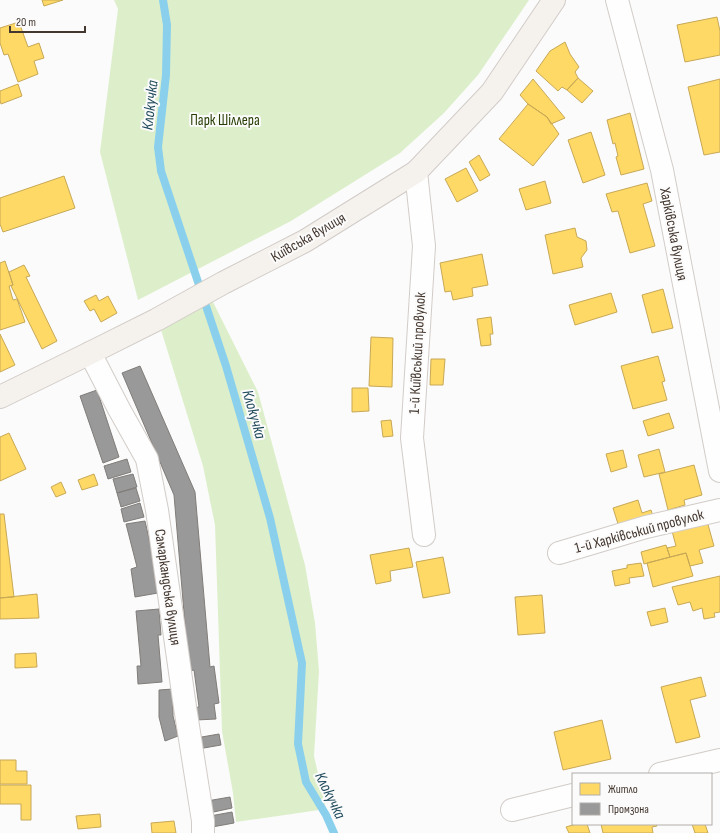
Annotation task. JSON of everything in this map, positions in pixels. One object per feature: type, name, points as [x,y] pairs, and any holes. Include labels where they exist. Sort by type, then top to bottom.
[{"type":"street","name":"Київська вулиця","points":[[0,397],[90,354],[305,241],[416,172],[492,92],[554,0]]},
{"type":"street","name":"Харківська вулиця","points":[[618,0],[662,170],[714,409],[720,471]]},
{"type":"street","name":"1-й Київський провулок","points":[[416,172],[424,246],[412,438],[424,535]]},
{"type":"street","name":"Самаркандська вулиця","points":[[90,354],[147,459],[157,510],[203,821],[203,833]]},
{"type":"street","name":"1-й Харківський провулок","points":[[559,553],[646,527],[720,510]]},
{"type":"street","points":[[664,773],[720,760]]},
{"type":"street","points":[[512,810],[572,795]]},
{"type":"green space","name":"Парк Шіллера","points":[[114,0],[529,0],[478,75],[444,113],[400,153],[291,221],[138,300],[100,152],[118,9]]},
{"type":"green space","points":[[213,302],[258,392],[305,565],[315,623],[319,671],[314,756],[326,809],[236,822],[233,793],[222,731],[215,525],[203,466],[158,320]]},
{"type":"building: Житло","points":[[42,0],[63,0],[44,6]]},
{"type":"building: Житло","points":[[717,17],[720,31],[720,55],[685,62],[677,25]]},
{"type":"building: Житло","points":[[19,22],[28,47],[39,43],[44,58],[34,61],[38,74],[18,82],[8,54],[4,55],[0,43],[0,28]]},
{"type":"building: Житло","points":[[565,42],[570,54],[579,67],[575,72],[578,78],[567,90],[562,87],[558,91],[536,71],[550,51]]},
{"type":"building: Житло","points":[[578,78],[593,91],[582,103],[567,90]]},
{"type":"building: Житло","points":[[533,79],[565,118],[551,124],[547,117],[528,104],[520,95]]},
{"type":"building: Житло","points":[[720,79],[720,152],[704,155],[688,87]]},
{"type":"building: Житло","points":[[18,84],[22,96],[1,104],[0,91]]},
{"type":"building: Житло","points":[[528,104],[547,117],[559,134],[533,166],[499,139]]},
{"type":"building: Житло","points":[[630,113],[644,169],[621,175],[616,157],[618,156],[615,143],[613,144],[607,120]]},
{"type":"building: Житло","points":[[591,132],[605,175],[583,183],[568,140]]},
{"type":"building: Житло","points":[[479,155],[490,175],[480,181],[469,162]]},
{"type":"building: Житло","points":[[466,168],[478,191],[457,202],[445,179]]},
{"type":"building: Житло","points":[[64,176],[75,208],[3,232],[0,224],[0,198]]},
{"type":"building: Житло","points":[[545,181],[551,203],[526,210],[519,189]]},
{"type":"building: Житло","points":[[647,183],[652,201],[643,204],[655,246],[630,253],[618,211],[612,212],[606,194]]},
{"type":"building: Житло","points":[[575,228],[577,237],[586,241],[587,250],[581,258],[583,267],[553,274],[545,235]]},
{"type":"building: Житло","points":[[482,254],[488,285],[472,288],[473,296],[453,300],[451,291],[445,292],[440,263]]},
{"type":"building: Житло","points":[[5,261],[13,285],[9,286],[13,300],[17,299],[25,322],[0,330],[0,263]]},
{"type":"building: Житло","points":[[24,265],[30,276],[26,277],[57,341],[42,349],[11,286],[13,285],[9,272]]},
{"type":"building: Житло","points":[[663,289],[673,328],[652,333],[642,295]]},
{"type":"building: Житло","points":[[611,293],[617,312],[575,325],[569,305]]},
{"type":"building: Житло","points":[[96,295],[99,301],[108,296],[117,313],[101,322],[94,309],[90,311],[84,301]]},
{"type":"building: Житло","points":[[491,317],[493,334],[490,334],[491,345],[481,346],[477,319]]},
{"type":"building: Житло","points":[[0,334],[15,365],[0,372]]},
{"type":"building: Житло","points":[[371,337],[393,338],[392,387],[369,386]]},
{"type":"building: Житло","points":[[658,356],[665,381],[662,382],[667,400],[633,409],[621,366]]},
{"type":"building: Житло","points":[[431,359],[445,359],[443,385],[430,385]]},
{"type":"building: Житло","points":[[352,388],[368,388],[369,411],[352,412]]},
{"type":"building: Житло","points":[[669,413],[674,428],[648,436],[643,421]]},
{"type":"building: Житло","points":[[391,420],[393,436],[383,437],[381,421]]},
{"type":"building: Житло","points":[[9,433],[26,469],[0,481],[0,437]]},
{"type":"building: Житло","points":[[659,449],[665,472],[644,477],[638,455]]},
{"type":"building: Житло","points":[[623,450],[627,467],[611,472],[606,454]]},
{"type":"building: Житло","points":[[694,465],[702,495],[684,500],[685,505],[668,510],[659,474]]},
{"type":"building: Житло","points":[[94,474],[98,485],[82,490],[78,480]]},
{"type":"building: Житло","points":[[61,482],[66,493],[56,497],[51,487]]},
{"type":"building: Житло","points":[[638,500],[642,513],[651,510],[653,516],[619,527],[613,508]]},
{"type":"building: Житло","points":[[0,514],[4,514],[14,597],[0,598]]},
{"type":"building: Житло","points":[[707,521],[714,546],[699,550],[703,563],[690,566],[686,553],[670,557],[667,548],[676,546],[672,531]]},
{"type":"building: Житло","points":[[666,545],[670,557],[644,564],[641,552]]},
{"type":"building: Житло","points":[[409,548],[413,567],[390,571],[391,581],[376,584],[370,555]]},
{"type":"building: Житло","points":[[686,553],[693,576],[653,587],[647,563]]},
{"type":"building: Житло","points":[[443,557],[450,593],[423,598],[416,562]]},
{"type":"building: Житло","points":[[641,563],[644,576],[629,578],[630,583],[615,586],[612,571],[627,568],[627,565]]},
{"type":"building: Житло","points":[[720,576],[720,612],[714,613],[715,617],[704,619],[702,608],[693,611],[690,602],[678,605],[672,587]]},
{"type":"building: Житло","points":[[37,594],[39,618],[0,619],[0,598]]},
{"type":"building: Житло","points":[[542,595],[545,633],[518,635],[515,597]]},
{"type":"building: Житло","points":[[665,608],[668,622],[651,626],[647,612]]},
{"type":"building: Житло","points":[[36,653],[37,667],[15,668],[15,654]]},
{"type":"building: Житло","points":[[701,677],[706,696],[690,700],[700,737],[676,743],[661,687]]},
{"type":"building: Житло","points":[[602,720],[611,759],[563,770],[554,732]]},
{"type":"building: Житло","points":[[0,760],[16,760],[16,771],[27,771],[27,784],[0,784]]},
{"type":"building: Житло","points":[[0,785],[31,785],[31,820],[21,820],[21,804],[0,804]]},
{"type":"building: Житло","points":[[100,814],[101,827],[78,829],[76,816]]},
{"type":"building: Житло","points":[[174,821],[176,833],[152,833],[151,823]]},
{"type":"building: Житло","points":[[573,825],[587,825],[590,833],[569,833],[566,827]]},
{"type":"building: Житло","points":[[601,825],[657,826],[652,827],[653,833],[603,833]]},
{"type":"building: Житло","points":[[692,825],[705,825],[708,833],[695,833]]},
{"type":"building: Промзона","points":[[140,366],[195,492],[210,667],[214,666],[219,703],[214,704],[216,719],[196,720],[194,708],[199,707],[194,670],[189,671],[174,495],[122,373]]},
{"type":"building: Промзона","points":[[97,390],[119,457],[103,463],[80,396]]},
{"type":"building: Промзона","points":[[127,459],[131,472],[108,479],[104,466]]},
{"type":"building: Промзона","points":[[133,474],[137,487],[117,493],[113,479]]},
{"type":"building: Промзона","points":[[136,488],[140,501],[121,507],[117,493]]},
{"type":"building: Промзона","points":[[140,503],[144,517],[124,522],[121,509]]},
{"type":"building: Промзона","points":[[145,521],[154,561],[158,593],[135,597],[131,569],[137,567],[126,524]]},
{"type":"building: Промзона","points":[[159,609],[161,635],[158,635],[162,682],[138,684],[137,666],[141,666],[136,611]]},
{"type":"building: Промзона","points":[[173,689],[173,716],[178,736],[165,741],[159,717],[159,690]]},
{"type":"building: Промзона","points":[[219,734],[221,745],[198,749],[196,738]]},
{"type":"building: Промзона","points":[[230,797],[232,808],[209,813],[207,801]]},
{"type":"building: Промзона","points":[[232,812],[234,823],[212,827],[210,816]]},
{"type":"waterway","name":"Клокучка","points":[[163,0],[167,25],[166,75],[158,147],[161,171],[226,366],[270,518],[302,663],[298,744],[306,782],[326,815],[334,833]]}]
